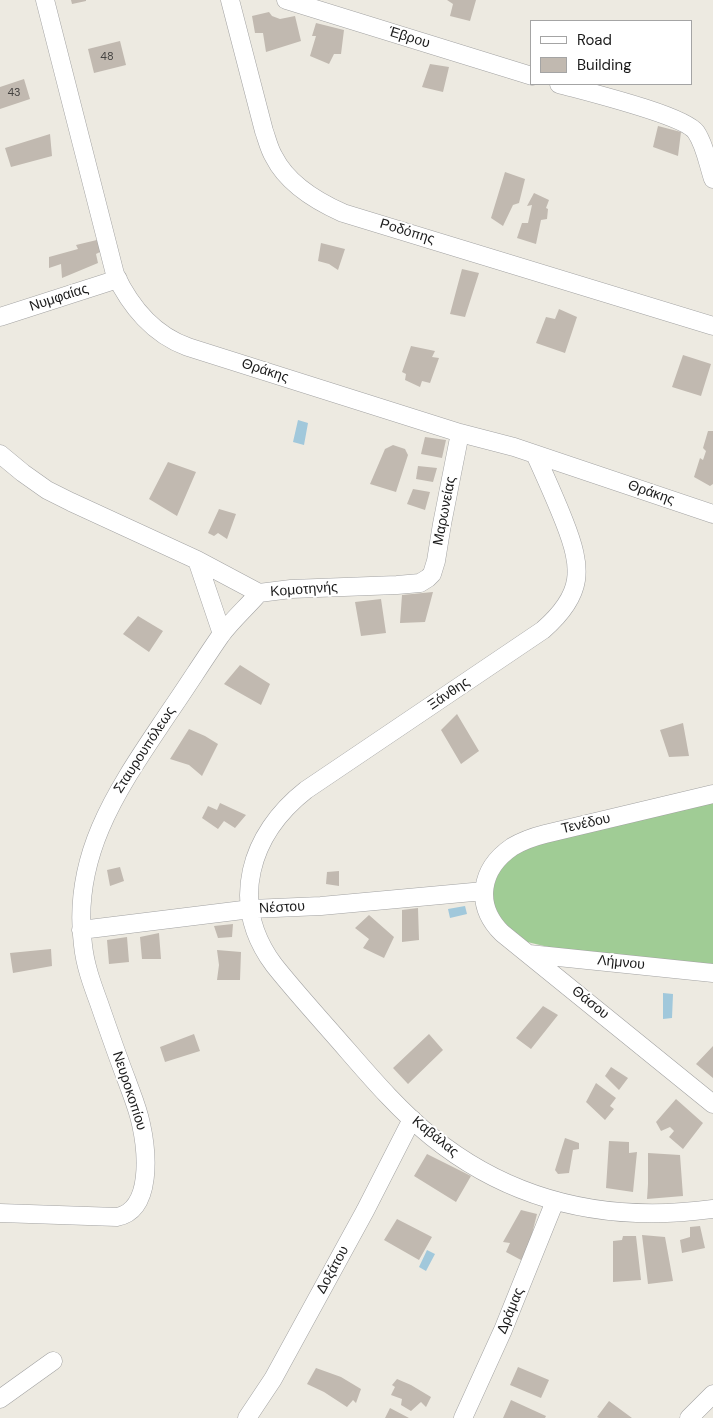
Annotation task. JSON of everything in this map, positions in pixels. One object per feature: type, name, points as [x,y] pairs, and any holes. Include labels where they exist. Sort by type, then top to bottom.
[{"type":"street","name":"Θράκης","points":[[45,0],[112,263],[130,302],[157,330],[178,343],[460,433],[514,447],[713,514]]},
{"type":"street","name":"Ροδόπης","points":[[230,0],[271,152],[286,173],[313,196],[343,212],[713,326]]},
{"type":"street","name":"Έβρου","points":[[286,0],[530,75]]},
{"type":"street","points":[[562,85],[668,116],[688,125],[696,132],[703,146],[713,179]]},
{"type":"street","name":"Νυμφαίας","points":[[0,317],[118,279]]},
{"type":"street","name":"Μαρωνείας","points":[[420,583],[432,574],[436,561],[460,433]]},
{"type":"street","name":"Κομοτηνής","points":[[0,454],[47,490],[197,560],[259,593],[291,589],[420,583]]},
{"type":"street","name":"Ξάνθης","points":[[251,909],[250,881],[254,861],[266,833],[287,806],[306,790],[533,638],[553,622],[568,603],[576,580],[576,555],[562,516],[535,454]]},
{"type":"street","points":[[197,560],[222,634]]},
{"type":"street","name":"Σταυρουπόλεως","points":[[81,930],[86,870],[93,844],[104,817],[121,785],[222,634],[259,593]]},
{"type":"street","name":"Τενέδου","points":[[484,891],[488,875],[498,859],[513,847],[526,840],[713,794]]},
{"type":"street","name":"Νέστου","points":[[81,930],[251,909],[322,906],[484,891]]},
{"type":"street","name":"Θάσου","points":[[484,891],[485,905],[492,921],[509,938],[713,1104]]},
{"type":"street","name":"Καβάλας","points":[[251,909],[257,935],[264,951],[372,1079],[432,1138],[475,1167],[520,1190],[582,1208],[629,1214],[663,1214],[713,1209]]},
{"type":"street","name":"Νευροκοπίου","points":[[0,1213],[117,1217],[130,1211],[141,1193],[146,1163],[141,1124],[88,972],[81,930]]},
{"type":"street","name":"Λήμνου","points":[[529,954],[713,973]]},
{"type":"street","name":"Δοξάτου","points":[[247,1418],[273,1379],[365,1211],[412,1119]]},
{"type":"street","name":"Δράμας","points":[[463,1418],[503,1330],[555,1201]]},
{"type":"street","points":[[0,1399],[53,1361]]},
{"type":"street","points":[[689,1418],[713,1394]]},
{"type":"green space","points":[[713,799],[713,964],[565,951],[519,940],[508,930],[495,910],[490,883],[498,866],[527,843]]},
{"type":"water","points":[[298,420],[308,423],[304,445],[293,442]]},
{"type":"water","points":[[465,906],[467,914],[450,918],[448,909]]},
{"type":"water","points":[[663,993],[673,994],[672,1018],[663,1019]]},
{"type":"water","points":[[427,1250],[435,1254],[426,1271],[419,1267]]},
{"type":"building","points":[[71,0],[86,0],[86,1],[72,4]]},
{"type":"building","points":[[447,0],[476,0],[470,21],[450,16],[453,4]]},
{"type":"building","points":[[269,12],[272,16],[280,19],[295,16],[301,41],[266,52],[263,33],[255,33],[252,16]]},
{"type":"building","points":[[316,23],[344,30],[341,54],[334,54],[329,64],[310,56],[316,36],[312,36]]},
{"type":"building","points":[[120,41],[126,65],[94,73],[88,49]]},
{"type":"building","points":[[430,64],[449,67],[443,92],[422,87]]},
{"type":"building","points":[[24,79],[30,99],[0,109],[0,87]]},
{"type":"building","points":[[658,126],[681,132],[678,156],[653,147]]},
{"type":"building","points":[[50,134],[52,156],[11,167],[5,148]]},
{"type":"building","points":[[505,172],[525,179],[519,203],[513,205],[503,226],[491,218]]},
{"type":"building","points":[[534,193],[549,200],[546,208],[548,209],[547,219],[541,220],[536,244],[517,238],[522,223],[528,223],[532,205],[527,206]]},
{"type":"building","points":[[101,239],[104,250],[96,254],[98,263],[62,278],[61,264],[49,268],[49,257],[78,249],[76,245]]},
{"type":"building","points":[[321,243],[345,249],[338,270],[329,264],[318,261]]},
{"type":"building","points":[[462,269],[479,273],[465,317],[450,314]]},
{"type":"building","points":[[559,309],[577,317],[565,353],[536,343],[546,317],[555,319]]},
{"type":"building","points":[[411,346],[435,351],[432,357],[439,358],[430,383],[422,381],[420,387],[405,380],[406,374],[402,372]]},
{"type":"building","points":[[683,355],[711,364],[701,396],[672,387]]},
{"type":"building","points":[[708,431],[713,431],[713,484],[710,486],[694,477],[700,458],[703,460],[706,451],[703,448]]},
{"type":"building","points":[[425,437],[446,440],[442,458],[421,454]]},
{"type":"building","points":[[393,445],[405,449],[408,455],[396,492],[370,484],[385,449]]},
{"type":"building","points":[[168,462],[196,472],[177,516],[149,499]]},
{"type":"building","points":[[418,466],[437,468],[433,482],[416,479]]},
{"type":"building","points":[[413,489],[430,492],[425,510],[407,504]]},
{"type":"building","points":[[219,509],[236,514],[227,539],[218,533],[214,536],[208,533]]},
{"type":"building","points":[[433,592],[425,622],[400,623],[402,595]]},
{"type":"building","points":[[381,599],[386,633],[361,636],[355,602]]},
{"type":"building","points":[[138,616],[163,631],[149,652],[123,634]]},
{"type":"building","points":[[240,665],[270,684],[261,705],[224,684]]},
{"type":"building","points":[[457,714],[479,751],[461,764],[441,730]]},
{"type":"building","points":[[683,723],[689,756],[669,757],[660,730]]},
{"type":"building","points":[[189,729],[218,744],[202,776],[189,765],[170,759]]},
{"type":"building","points":[[220,803],[246,815],[235,828],[224,821],[218,829],[202,818],[208,806],[217,810]]},
{"type":"building","points":[[120,867],[124,881],[110,886],[107,870]]},
{"type":"building","points":[[339,871],[339,886],[326,884],[327,872]]},
{"type":"building","points":[[418,908],[419,940],[402,942],[402,910]]},
{"type":"building","points":[[369,915],[394,937],[384,958],[363,948],[369,939],[355,928]]},
{"type":"building","points":[[233,924],[232,937],[218,938],[214,926]]},
{"type":"building","points":[[159,933],[161,959],[142,959],[140,937]]},
{"type":"building","points":[[127,937],[129,962],[109,964],[107,940]]},
{"type":"building","points":[[51,949],[52,966],[13,973],[10,953]]},
{"type":"building","points":[[217,950],[241,952],[240,980],[217,980],[219,965]]},
{"type":"building","points":[[543,1006],[558,1015],[531,1049],[516,1038]]},
{"type":"building","points":[[194,1034],[200,1051],[165,1062],[160,1047]]},
{"type":"building","points":[[429,1034],[443,1050],[408,1084],[393,1068]]},
{"type":"building","points":[[713,1046],[713,1078],[696,1064]]},
{"type":"building","points":[[611,1067],[628,1078],[619,1090],[605,1076]]},
{"type":"building","points":[[596,1083],[616,1098],[610,1106],[614,1109],[605,1120],[586,1102]]},
{"type":"building","points":[[676,1099],[703,1123],[683,1149],[669,1137],[674,1131],[670,1127],[661,1131],[656,1122]]},
{"type":"building","points":[[565,1138],[579,1143],[579,1149],[573,1150],[569,1173],[558,1174],[555,1170]]},
{"type":"building","points":[[609,1141],[629,1142],[629,1153],[637,1152],[633,1192],[606,1188]]},
{"type":"building","points":[[648,1153],[680,1155],[683,1196],[647,1199]]},
{"type":"building","points":[[427,1154],[471,1176],[456,1202],[414,1176]]},
{"type":"building","points":[[521,1210],[537,1214],[531,1238],[535,1242],[521,1260],[506,1252],[510,1243],[503,1242]]},
{"type":"building","points":[[397,1219],[432,1237],[419,1260],[384,1240]]},
{"type":"building","points":[[700,1226],[705,1248],[682,1253],[680,1240],[690,1237],[690,1227]]},
{"type":"building","points":[[642,1235],[665,1237],[673,1281],[648,1284]]},
{"type":"building","points":[[623,1236],[636,1236],[641,1280],[613,1282],[613,1241],[622,1240]]},
{"type":"building","points":[[518,1367],[549,1380],[541,1398],[510,1385]]},
{"type":"building","points":[[316,1368],[341,1377],[361,1389],[356,1403],[353,1400],[347,1407],[324,1392],[307,1384]]},
{"type":"building","points":[[397,1379],[431,1397],[426,1407],[421,1402],[411,1411],[401,1405],[402,1399],[391,1395],[395,1387],[392,1385]]},
{"type":"building","points":[[511,1400],[546,1416],[545,1418],[503,1418]]},
{"type":"building","points":[[609,1401],[632,1418],[597,1417]]},
{"type":"building","points":[[390,1408],[409,1418],[385,1418]]}]
